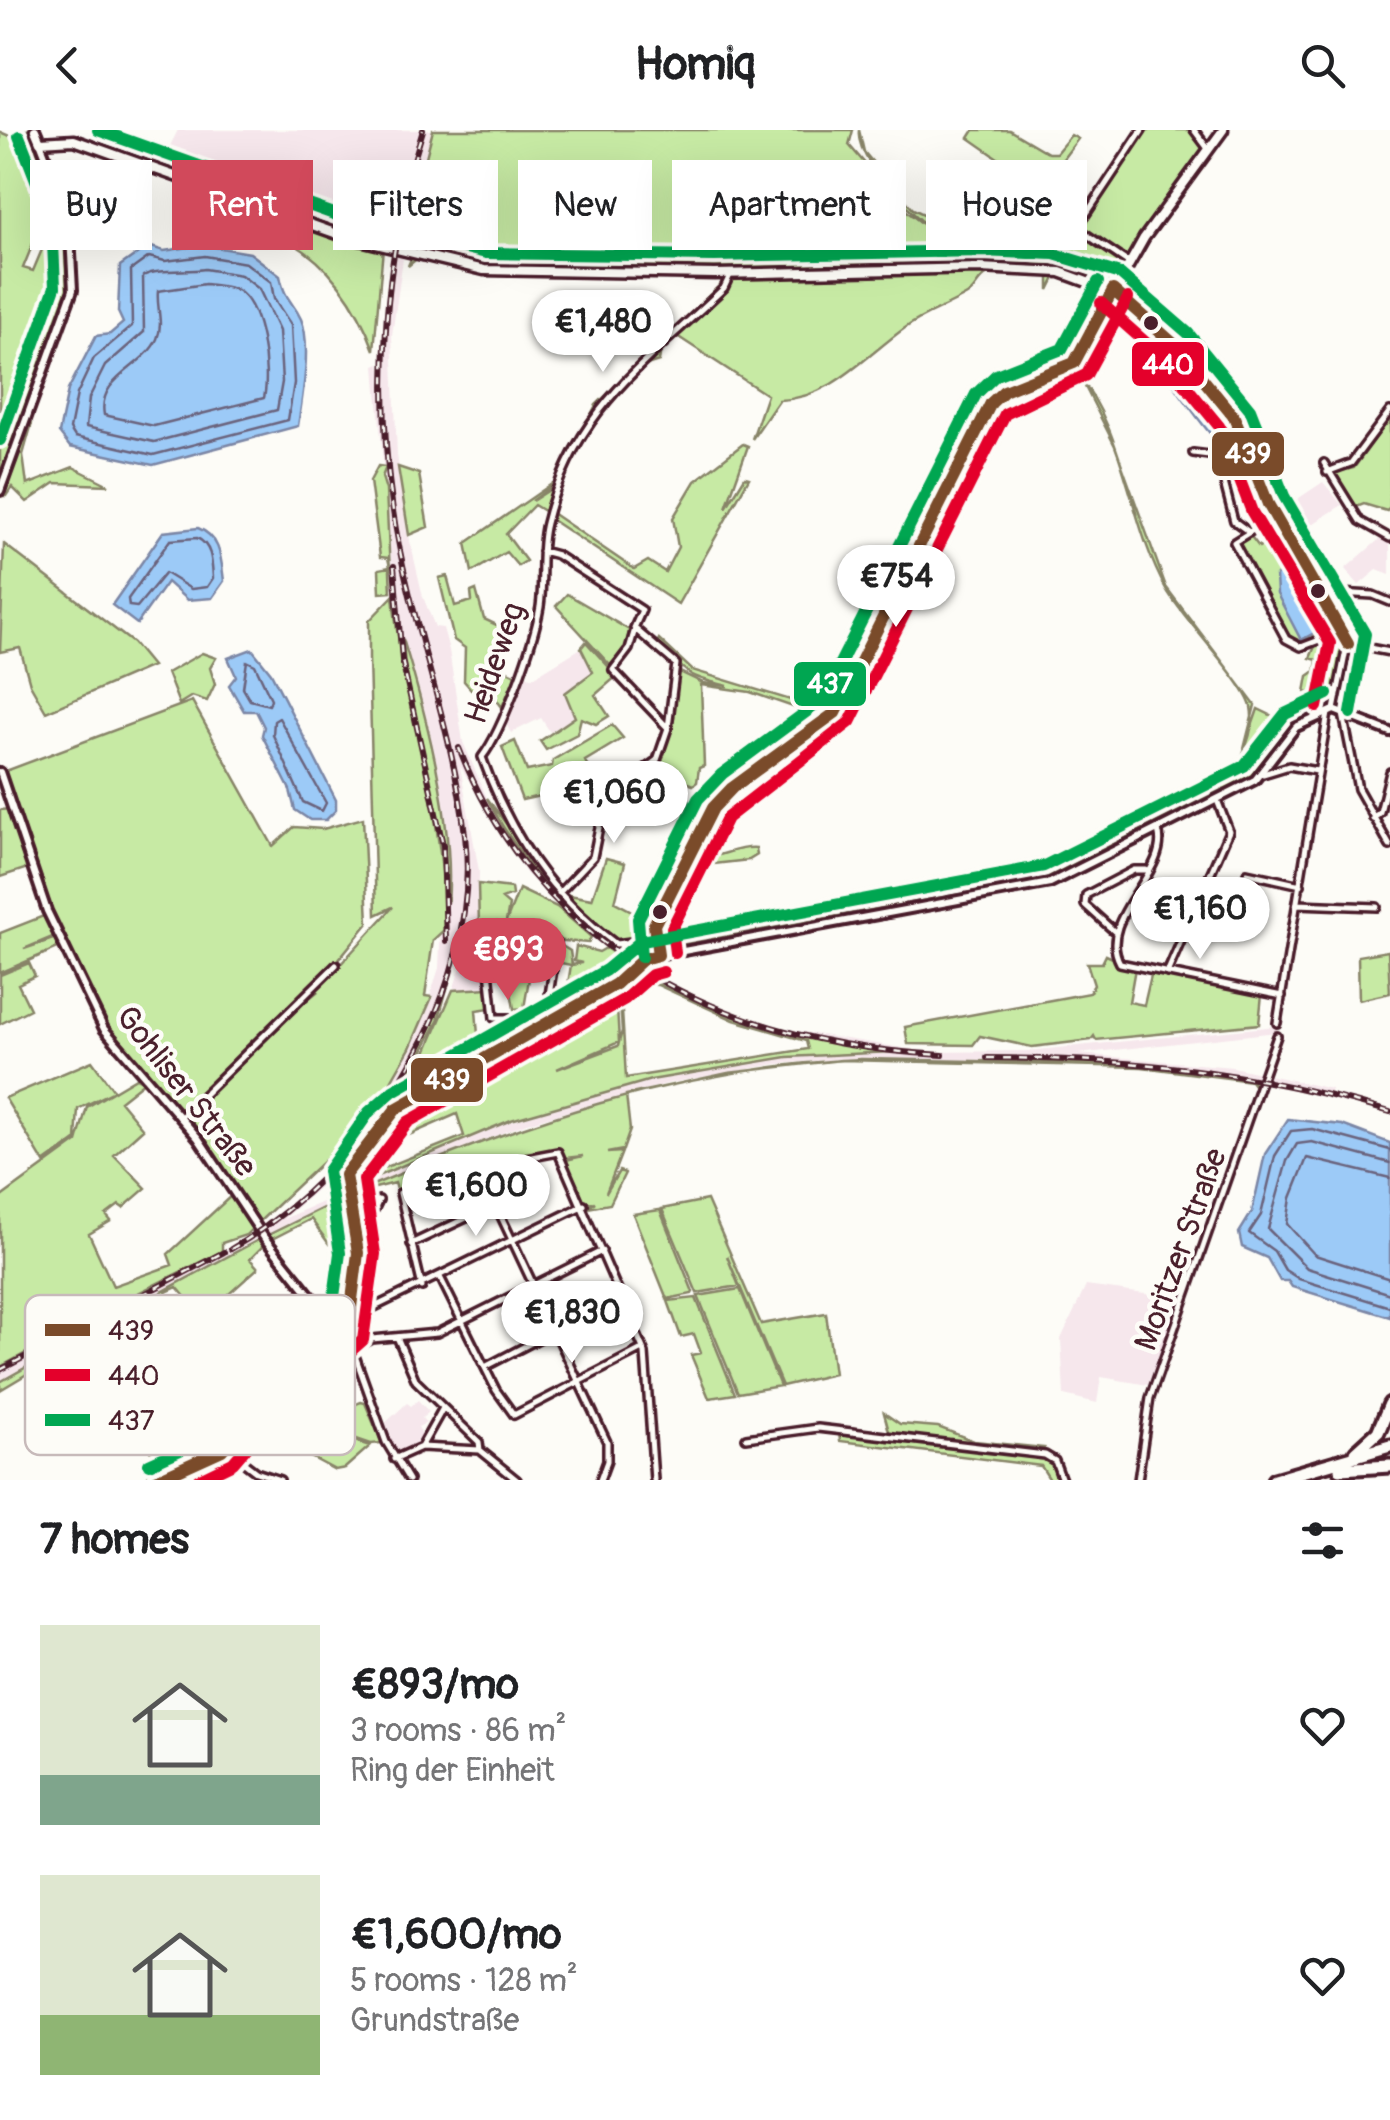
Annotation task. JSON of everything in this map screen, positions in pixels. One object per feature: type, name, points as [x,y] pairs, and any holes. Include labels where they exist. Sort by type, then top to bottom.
[{"type":"highway","points":[[1341,1465],[1378,1432],[1390,1404]]},
{"type":"highway","points":[[1298,1480],[1390,1450]]},
{"type":"highway","points":[[1274,1480],[1341,1465],[1390,1466]]},
{"type":"main road","points":[[35,130],[40,142],[74,140],[330,232],[476,269],[731,273],[1018,270],[1060,272],[1113,290],[1223,130]]},
{"type":"street","points":[[1129,263],[1076,228],[1142,130]]},
{"type":"street","points":[[1194,130],[1209,150]]},
{"type":"street","points":[[0,491],[73,290],[69,218],[40,142]]},
{"type":"street","name":"Heideweg","points":[[559,893],[514,835],[482,757],[533,640],[542,551],[554,499],[593,414],[724,288],[731,273]]},
{"type":"street","points":[[658,954],[656,921],[703,826],[726,793],[835,713],[991,403],[1004,391],[1074,362],[1113,290],[1151,320],[1234,417],[1275,517],[1348,644],[1316,770],[1277,1022]]},
{"type":"street","points":[[1328,472],[1351,463],[1390,410]]},
{"type":"street","points":[[1193,453],[1217,456],[1246,445]]},
{"type":"street","points":[[1217,456],[1234,521],[1249,532]]},
{"type":"street","points":[[1324,463],[1340,496],[1365,527],[1390,538]]},
{"type":"street","points":[[1275,517],[1234,542],[1289,642],[1301,647],[1343,631]]},
{"type":"street","points":[[1261,525],[1288,539]]},
{"type":"street","points":[[542,551],[556,555],[642,610],[629,649],[612,670],[668,728]]},
{"type":"street","points":[[1327,606],[1339,593],[1373,595],[1390,602]]},
{"type":"street","points":[[635,629],[676,664],[668,728],[655,764],[605,798],[593,857],[559,893],[616,944],[655,939]]},
{"type":"street","points":[[1348,644],[1390,652]]},
{"type":"street","points":[[1344,711],[1355,780],[1390,846]]},
{"type":"street","points":[[1262,774],[1284,738],[1302,724],[1331,712],[1344,711],[1390,732]]},
{"type":"street","points":[[655,764],[659,776],[657,802],[703,826]]},
{"type":"street","points":[[353,1295],[356,1237],[346,1192],[347,1170],[396,1110],[545,1021],[616,984],[643,959],[1050,883],[1262,774],[1292,766],[1316,770]]},
{"type":"street","name":"Gohliser Straße","points":[[0,772],[47,911],[104,1029],[180,1118],[268,1243],[310,1295]]},
{"type":"street","points":[[1373,818],[1380,812],[1390,772]]},
{"type":"street","points":[[645,773],[659,776]]},
{"type":"street","points":[[1167,973],[1229,831],[1216,800]]},
{"type":"street","points":[[1158,830],[1160,846],[1115,932],[1120,963],[1282,996]]},
{"type":"street","points":[[1115,932],[1085,905],[1086,896],[1134,870],[1146,870]]},
{"type":"street","points":[[1248,873],[1300,885]]},
{"type":"street","points":[[1297,904],[1377,907]]},
{"type":"street","points":[[545,1021],[557,943]]},
{"type":"street","points":[[180,1118],[336,965]]},
{"type":"street","points":[[489,970],[494,1018],[545,1021]]},
{"type":"street","name":"Moritzer Straße","points":[[1138,1480],[1150,1398],[1277,1036]]},
{"type":"street","points":[[600,1480],[608,1460],[607,1442],[482,1176],[520,1159],[560,1152],[584,1205],[642,1348],[654,1480]]},
{"type":"street","points":[[400,1193],[422,1287]]},
{"type":"street","points":[[356,1237],[379,1200]]},
{"type":"street","points":[[411,1244],[495,1204]]},
{"type":"street","points":[[355,1317],[584,1205]]},
{"type":"street","points":[[355,1349],[397,1337],[435,1334],[602,1251]]},
{"type":"street","points":[[440,1277],[511,1414],[518,1415],[642,1348]]},
{"type":"street","points":[[484,1367],[621,1296]]},
{"type":"street","points":[[397,1337],[416,1381],[479,1442],[480,1450]]},
{"type":"street","points":[[355,1357],[367,1398],[394,1459],[409,1480]]},
{"type":"street","points":[[421,1447],[444,1408]]},
{"type":"street","points":[[746,1438],[818,1428],[1045,1455],[1055,1461],[1062,1480]]},
{"type":"street","points":[[394,1459],[421,1447],[480,1450],[517,1480]]},
{"type":"street","points":[[156,1480],[211,1455]]},
{"type":"street","points":[[230,1455],[256,1472],[280,1480]]},
{"type":"shaded area","points":[[178,130],[433,130],[424,160],[333,160],[333,230],[313,223],[313,160],[172,160],[172,172],[164,158]]},
{"type":"shaded area","points":[[392,250],[404,250],[392,335],[397,455],[423,597],[435,627],[443,628],[463,742],[487,798],[518,855],[586,927],[658,978],[747,1018],[784,1029],[928,1052],[1028,1051],[1277,1026],[1277,1032],[1078,1054],[1233,1067],[1331,1089],[1328,1097],[1191,1069],[1043,1061],[842,1059],[776,1064],[670,1083],[527,1123],[351,1194],[158,1295],[139,1295],[241,1242],[308,1193],[376,1111],[421,1024],[439,968],[443,866],[399,658],[375,366],[380,364],[384,388]],"holes":[[[404,644],[447,824],[449,885],[441,822],[405,671]],[[460,766],[526,873],[578,926],[636,969],[690,999],[761,1027],[889,1052],[840,1051],[773,1058],[626,1086],[494,1127],[283,1219],[331,1177],[391,1100],[427,1035],[460,938],[478,931],[479,871]]]},
{"type":"shaded area","points":[[1323,482],[1342,505],[1291,538],[1286,523],[1291,520],[1284,508]]},
{"type":"shaded area","points":[[1382,537],[1390,540],[1390,575],[1377,570],[1359,585],[1345,569]]},
{"type":"shaded area","points":[[581,648],[593,672],[575,717],[550,732],[541,718],[511,733],[503,718],[521,672],[532,678]]},
{"type":"shaded area","points":[[505,947],[507,971],[488,972],[489,988],[453,990],[460,969],[474,953]]},
{"type":"shaded area","points":[[1086,1286],[1182,1299],[1148,1385],[1101,1377],[1097,1403],[1064,1395],[1061,1339]]},
{"type":"shaded area","points":[[25,1354],[25,1368],[0,1382],[0,1367]]},
{"type":"shaded area","points":[[418,1400],[429,1412],[422,1418],[426,1423],[418,1427],[423,1436],[416,1446],[396,1455],[382,1426],[407,1403],[411,1406]]},
{"type":"green space","points":[[26,130],[32,130],[41,152],[32,150],[43,160],[30,160],[30,250],[23,268],[33,271],[42,250],[67,250],[69,278],[58,327],[24,415],[32,423],[23,455],[27,485],[73,467],[109,485],[55,483],[27,502],[12,487],[6,496],[0,496],[0,132],[35,147]]},
{"type":"green space","points":[[433,130],[853,130],[849,145],[862,160],[672,160],[672,250],[906,250],[906,211],[926,226],[926,250],[956,250],[974,264],[731,271],[492,268],[416,250],[498,250],[498,160],[425,160]]},
{"type":"green space","points":[[974,130],[1009,130],[1048,153],[1056,153],[1071,135],[1078,139],[1062,160],[1001,160],[969,138]]},
{"type":"green space","points":[[1144,130],[1192,130],[1204,149],[1125,258],[1087,231],[1087,216]]},
{"type":"green space","points":[[906,201],[926,215],[925,224],[906,206]]},
{"type":"green space","points":[[313,229],[333,235],[333,250],[383,250],[374,350],[350,301],[304,250],[313,250]]},
{"type":"green space","points":[[1087,237],[1124,261],[1116,282],[1108,287],[1070,274],[999,269],[959,250],[1038,255],[1041,250],[1087,250]]},
{"type":"green space","points":[[413,254],[493,273],[725,277],[721,288],[622,379],[723,282],[716,277],[485,274],[419,257],[408,266]]},
{"type":"green space","points":[[935,270],[1057,274],[1049,290],[1049,277],[988,274],[967,295],[912,323],[831,384],[798,398],[779,400],[752,439],[767,395],[677,336],[661,349],[659,361],[640,369],[606,402],[578,447],[552,513],[634,569],[648,561],[665,572],[678,547],[673,518],[695,481],[743,444],[748,446],[726,508],[745,477],[749,478],[678,604],[549,518],[575,448],[597,411],[626,378],[664,340],[738,277]]},
{"type":"green space","points":[[1068,369],[1076,369],[1082,381],[1074,370],[1006,395],[995,405],[838,716],[827,729],[811,737],[837,714],[993,404],[1005,393]]},
{"type":"green space","points":[[1082,381],[1105,420],[1119,456],[1115,446]]},
{"type":"green space","points":[[1390,418],[1390,508],[1387,511],[1364,504],[1354,508],[1333,473],[1354,468]]},
{"type":"green space","points":[[578,440],[558,482],[532,501],[557,485],[547,513],[534,505],[506,534],[526,561],[518,566],[506,552],[472,572],[466,543],[556,481]]},
{"type":"green space","points":[[955,455],[958,457],[832,713],[811,709],[825,716],[826,721],[714,799],[700,823],[714,794],[825,718],[750,692],[701,685],[704,766],[699,768],[697,782],[693,785],[662,773],[678,671],[703,683],[728,686],[687,672],[657,643],[659,639],[692,670],[830,712]]},
{"type":"green space","points":[[1119,456],[1166,587],[1255,705],[1252,717],[1251,707],[1237,682],[1166,589],[1143,535]]},
{"type":"green space","points":[[378,466],[386,467],[382,477],[390,566],[388,558],[380,557],[370,481]]},
{"type":"green space","points":[[398,467],[419,474],[428,527],[409,535]]},
{"type":"green space","points":[[1249,534],[1259,547],[1272,540],[1317,633],[1298,644],[1279,624],[1236,542]]},
{"type":"green space","points":[[4,544],[133,643],[152,666],[46,712],[30,684],[20,648],[0,652]]},
{"type":"green space","points":[[390,567],[391,592],[380,593],[379,569]]},
{"type":"green space","points":[[447,576],[455,606],[472,601],[471,592],[476,590],[484,619],[501,627],[496,666],[516,675],[502,707],[490,691],[478,697],[464,681],[465,648],[454,640],[439,578]]},
{"type":"green space","points":[[567,594],[629,630],[626,648],[610,665],[556,606]]},
{"type":"green space","points":[[393,596],[439,846],[444,930],[433,940],[425,996],[432,997],[410,1048],[362,1132],[348,1138],[259,1222],[186,1120],[270,1030],[317,992],[311,989],[179,1111],[121,1046],[79,976],[42,890],[3,772],[192,701],[273,846],[294,827],[323,829],[363,818],[368,923],[334,965],[337,968],[393,907],[376,915],[369,621]]},
{"type":"green space","points":[[1336,635],[1346,647],[1332,697],[1305,692],[1308,676],[1315,671],[1317,660],[1310,658],[1316,644]]},
{"type":"green space","points":[[403,639],[443,805],[448,903],[442,836],[411,705]]},
{"type":"green space","points":[[586,642],[617,676],[595,695],[609,716],[596,724],[581,718],[577,734],[546,750],[540,741],[575,717],[565,693],[593,672],[581,648]]},
{"type":"green space","points":[[202,653],[216,658],[210,668],[215,684],[207,701],[192,696],[179,704],[167,673]]},
{"type":"green space","points":[[1258,709],[1293,726],[1257,776],[1216,798],[1224,785],[1212,795],[1044,879],[1212,794],[1236,767]]},
{"type":"green space","points":[[612,725],[623,738],[585,761],[594,778],[576,788],[522,800],[502,747],[515,741],[527,771],[552,766],[553,760]]},
{"type":"green space","points":[[808,740],[722,804],[692,858],[748,848],[756,848],[757,855],[749,860],[687,867],[669,919],[667,937],[675,945],[1044,879],[1024,885],[1058,878],[1031,887],[666,951],[659,946],[675,947],[659,944],[658,928],[712,814],[722,802],[744,782]]},
{"type":"green space","points":[[487,798],[556,891],[616,946],[649,941],[634,963],[589,928],[532,869]]},
{"type":"green space","points":[[10,809],[31,867],[0,877],[0,810]]},
{"type":"green space","points":[[606,858],[625,863],[615,902],[641,916],[640,923],[649,926],[652,920],[649,938],[614,940],[563,894],[592,899]]},
{"type":"green space","points":[[478,884],[511,888],[512,895],[502,899],[509,905],[506,922],[519,889],[557,907],[591,937],[588,943],[552,940],[531,951],[481,949],[471,956],[478,931],[490,939],[503,936],[505,929],[497,922],[479,927]]},
{"type":"green space","points":[[46,915],[55,936],[24,949],[56,938],[60,947],[0,973],[0,933]]},
{"type":"green space","points":[[550,945],[554,949],[551,969],[531,967],[524,1008],[514,1009],[505,956]]},
{"type":"green space","points":[[562,946],[570,951],[572,965],[582,963],[574,961],[576,946],[599,952],[606,948],[627,963],[619,972],[611,970],[620,976],[612,983],[546,1018],[550,995],[566,996],[571,965],[556,962]]},
{"type":"green space","points":[[1388,951],[1390,993],[1359,1000],[1358,956]]},
{"type":"green space","points":[[1106,955],[1135,968],[1129,1002],[1144,1005],[1152,971],[1262,994],[1259,1024],[1096,1040],[1094,1036],[1091,1040],[1032,1047],[980,1036],[973,1045],[908,1044],[905,1027],[1089,993],[1094,985],[1087,963],[1102,963]]},
{"type":"green space","points":[[29,963],[35,976],[18,984],[30,1009],[0,1024],[0,975]]},
{"type":"green space","points":[[453,967],[438,1021],[411,1073],[410,1096],[387,1114],[354,1152],[427,1035]]},
{"type":"green space","points":[[636,969],[727,1015],[792,1034],[892,1052],[787,1057],[651,1080],[511,1120],[349,1188],[350,1171],[369,1145],[379,1170],[464,1136],[457,1114],[407,1136],[393,1118],[398,1112],[616,988],[619,1042],[557,1069],[618,1046],[622,1031],[619,986]],"holes":[[[636,984],[658,985],[734,1020],[806,1041],[808,1049],[626,1078],[621,994]]]},
{"type":"green space","points":[[489,988],[490,1008],[476,1010],[478,1035],[489,1035],[491,1039],[493,1027],[540,1020],[539,1025],[435,1083],[413,1082],[453,990]]},
{"type":"green space","points":[[847,1060],[1142,1064],[1262,1081],[1257,1089],[1251,1081],[1142,1067]]},
{"type":"green space","points":[[92,1061],[114,1091],[78,1109],[76,1140],[44,1163],[5,1098]]},
{"type":"green space","points":[[136,1078],[144,1082],[120,1101],[143,1129],[114,1155],[146,1188],[123,1208],[119,1205],[106,1215],[111,1221],[89,1234],[113,1286],[172,1265],[168,1254],[233,1194],[254,1227],[246,1235],[222,1243],[222,1251],[134,1295],[25,1295],[25,1354],[0,1367],[0,1198],[77,1142],[87,1107]]},
{"type":"green space","points":[[626,1096],[630,1130],[623,1150],[607,1153],[622,1152],[606,1193],[619,1171],[625,1173],[610,1204],[588,1208],[595,1202],[586,1205],[566,1160],[583,1156],[565,1158],[560,1150],[479,1173],[480,1179],[424,1204],[419,1185],[398,1193],[395,1183],[351,1194],[476,1144]]},
{"type":"green space","points":[[343,1198],[356,1252],[343,1236],[329,1244],[311,1219],[270,1240],[266,1236]]},
{"type":"green space","points":[[707,1200],[761,1324],[826,1313],[834,1374],[782,1386],[727,1256],[739,1286],[697,1293],[662,1209]]},
{"type":"green space","points":[[660,1210],[692,1294],[667,1299],[633,1214]]},
{"type":"green space","points":[[262,1238],[263,1246],[250,1259],[258,1268],[228,1295],[184,1295],[177,1287],[166,1292],[168,1295],[156,1295]]},
{"type":"green space","points":[[740,1289],[780,1386],[738,1393],[698,1296]]},
{"type":"green space","points":[[696,1298],[735,1394],[709,1398],[691,1355],[701,1353],[694,1334],[681,1337],[668,1301]]},
{"type":"green space","points":[[25,1368],[25,1375],[0,1390],[0,1382]]},
{"type":"green space","points":[[365,1403],[382,1443],[355,1439],[355,1404]]},
{"type":"green space","points":[[884,1413],[900,1424],[938,1427],[974,1441],[1044,1448],[1041,1453],[890,1435]]},
{"type":"green space","points":[[839,1433],[1039,1457],[1052,1462],[1059,1480],[1050,1480],[1041,1466],[840,1441]]},
{"type":"green space","points":[[355,1441],[370,1446],[345,1468],[335,1470],[307,1455],[355,1455]]},
{"type":"green space","points":[[152,1455],[205,1455],[146,1480],[155,1462]]},
{"type":"water","points":[[152,247],[164,251],[250,253],[280,276],[298,313],[306,342],[298,426],[153,465],[70,447],[59,433],[68,390],[96,336],[110,334],[123,323],[118,312],[120,266],[142,250]]},
{"type":"water","points":[[1152,338],[1174,354],[1207,393],[1232,431],[1230,442],[1218,442],[1191,409],[1150,349],[1147,342]]},
{"type":"water","points":[[198,528],[216,543],[221,557],[224,581],[212,598],[187,600],[167,582],[137,624],[112,605],[163,532]]},
{"type":"water","points":[[1280,558],[1314,633],[1301,640],[1277,594],[1276,576],[1280,572],[1275,561]]},
{"type":"water","points":[[252,649],[271,673],[336,800],[336,810],[326,820],[310,820],[295,810],[290,790],[262,735],[264,727],[256,711],[244,711],[229,685],[236,676],[228,658]]},
{"type":"water","points":[[1288,1119],[1342,1125],[1390,1143],[1390,1317],[1292,1287],[1288,1281],[1280,1281],[1267,1258],[1242,1247],[1239,1233],[1252,1212],[1265,1154]]},
{"type":"railway","points":[[231,1249],[280,1215],[327,1174],[369,1126],[405,1073],[434,1016],[455,957],[466,896],[465,835],[459,794],[400,552],[385,416],[384,367],[392,270],[399,223],[423,130]]},
{"type":"railway","points":[[394,566],[402,660],[443,845],[446,941]]},
{"type":"railway","points":[[459,748],[494,820],[539,882],[592,933],[652,975],[718,1008],[789,1032],[865,1047],[943,1055]]},
{"type":"railway","points":[[987,1058],[1190,1069],[1287,1086],[1390,1112]]},
{"type":"railway","points":[[142,1295],[224,1252]]},
{"type":"railway","points":[[0,1370],[25,1357]]},
{"type":"transit line","name":"437","points":[[98,130],[348,219],[486,253],[715,256],[981,251],[1054,254],[1120,274],[1188,333],[1250,409],[1284,496],[1365,634],[1351,713]]},
{"type":"transit line","name":"437","points":[[0,440],[55,287],[52,221],[19,136]]},
{"type":"transit line","name":"437","points":[[641,957],[638,919],[698,799],[722,774],[821,701],[976,394],[996,375],[1062,349],[1098,282]]},
{"type":"transit line","name":"439","points":[[1113,290],[1175,345],[1234,417],[1268,504],[1348,644]]},
{"type":"transit line","name":"439","points":[[658,955],[654,925],[713,808],[732,788],[835,713],[991,403],[1004,391],[1074,363],[1113,290]]},
{"type":"transit line","name":"440","points":[[675,953],[672,928],[727,818],[850,722],[1005,414],[1086,375],[1128,298]]},
{"type":"transit line","name":"440","points":[[1101,303],[1162,357],[1219,426],[1252,512],[1330,643],[1317,707]]},
{"type":"transit line","name":"437","points":[[334,1295],[340,1253],[328,1171],[369,1112],[393,1091],[606,970],[641,941],[1044,866],[1244,766],[1285,714],[1327,694]]},
{"type":"transit line","name":"439","points":[[353,1295],[358,1253],[345,1175],[396,1109],[616,984],[643,959],[658,955]]},
{"type":"transit line","name":"440","points":[[355,1347],[363,1340],[375,1254],[364,1180],[408,1122],[625,999],[652,975],[663,972]]},
{"type":"transit line","name":"437","points":[[149,1464],[169,1455]]},
{"type":"transit line","name":"439","points":[[156,1480],[211,1455]]},
{"type":"transit line","name":"440","points":[[198,1480],[233,1463],[240,1455]]}]
